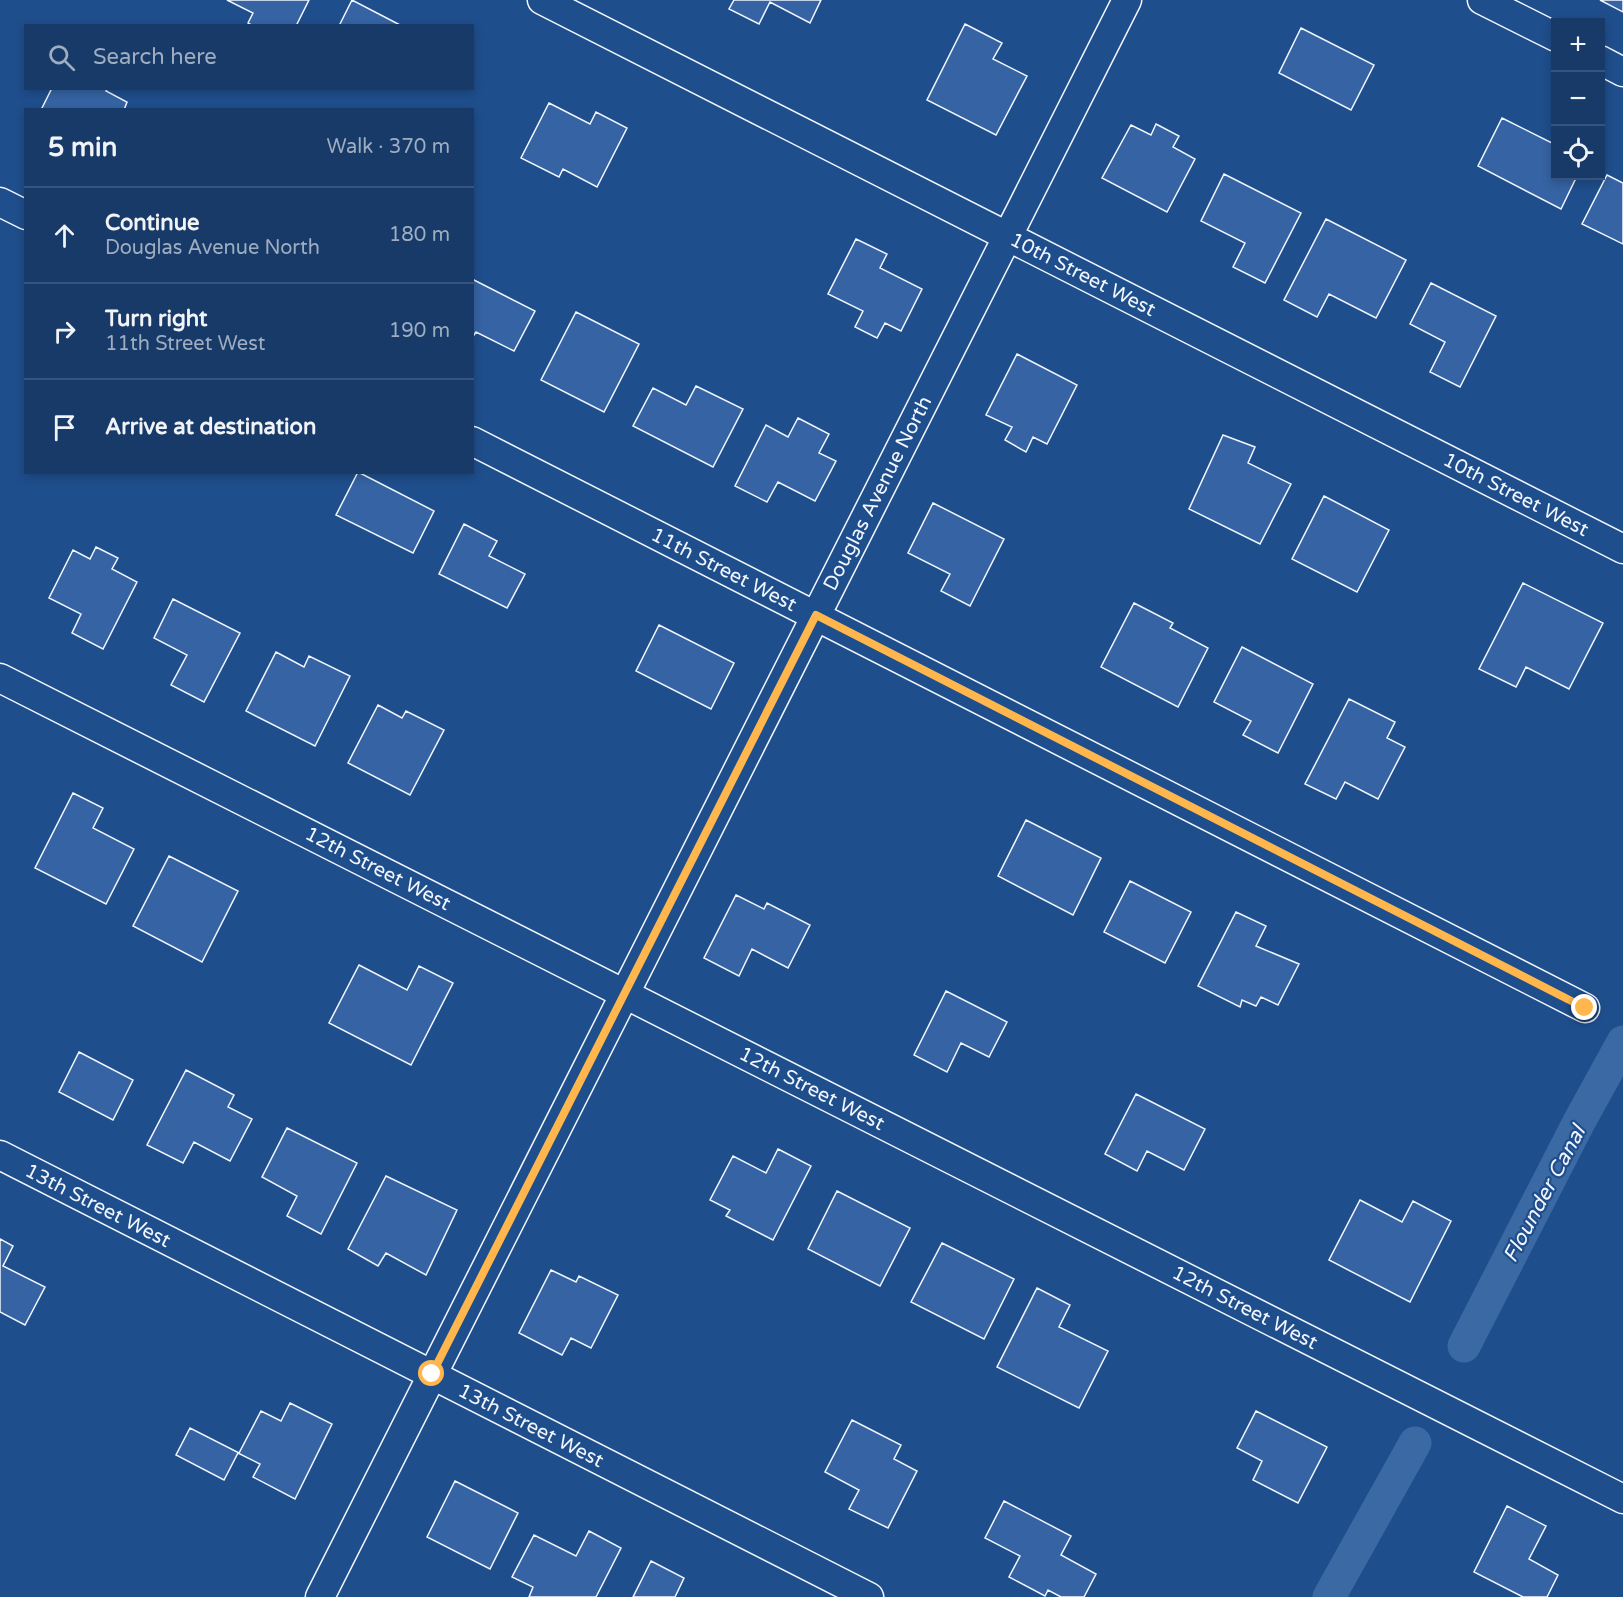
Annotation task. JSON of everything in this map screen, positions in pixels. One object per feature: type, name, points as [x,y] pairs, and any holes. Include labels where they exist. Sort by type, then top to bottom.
[{"type":"street","name":"10th Street West","points":[[542,0],[1623,549]]},
{"type":"street","name":"Douglas Avenue North","points":[[320,1597],[627,994],[1127,0]]},
{"type":"street","points":[[1482,0],[1551,34]]},
{"type":"street","points":[[1605,63],[1623,72]]},
{"type":"street","points":[[0,202],[24,214]]},
{"type":"street","name":"11th Street West","points":[[474,442],[1585,1008]]},
{"type":"street","name":"12th Street West","points":[[0,678],[1623,1499]]},
{"type":"street","name":"13th Street West","points":[[0,1155],[869,1597]]},
{"type":"building","points":[[227,0],[309,0],[297,24],[250,24],[248,23],[253,13]]},
{"type":"building","points":[[352,0],[398,24],[340,24]]},
{"type":"building","points":[[734,0],[821,0],[810,23],[770,2],[759,24],[729,9]]},
{"type":"building","points":[[1600,0],[1623,0],[1623,12]]},
{"type":"building","points":[[965,24],[1002,43],[993,59],[1027,76],[996,135],[927,100]]},
{"type":"building","points":[[1301,28],[1374,65],[1351,110],[1279,73]]},
{"type":"building","points":[[51,90],[107,90],[127,102],[125,108],[42,108]]},
{"type":"building","points":[[549,103],[590,124],[596,112],[627,128],[597,187],[563,169],[559,177],[521,158]]},
{"type":"building","points":[[1502,118],[1551,142],[1551,180],[1575,180],[1561,209],[1478,166]]},
{"type":"building","points":[[1156,124],[1179,136],[1173,147],[1195,159],[1167,212],[1102,178],[1131,125],[1151,135]]},
{"type":"building","points":[[1224,174],[1301,213],[1265,283],[1233,267],[1245,243],[1201,221]]},
{"type":"building","points":[[1607,175],[1623,183],[1623,244],[1582,224]]},
{"type":"building","points":[[1326,219],[1406,260],[1376,318],[1329,294],[1317,317],[1284,300]]},
{"type":"building","points":[[856,239],[887,254],[880,268],[922,289],[901,331],[885,323],[877,338],[855,327],[863,311],[828,294]]},
{"type":"building","points":[[474,280],[535,311],[514,351],[476,332],[474,335]]},
{"type":"building","points":[[1431,283],[1496,316],[1460,387],[1430,372],[1445,342],[1410,324]]},
{"type":"building","points":[[576,312],[639,344],[604,412],[541,380]]},
{"type":"building","points":[[1017,354],[1077,385],[1047,444],[1033,437],[1026,452],[1005,440],[1012,427],[986,415]]},
{"type":"building","points":[[696,386],[743,409],[713,467],[633,426],[653,388],[686,405]]},
{"type":"building","points":[[798,418],[829,434],[819,453],[836,461],[815,501],[778,482],[767,502],[735,486],[766,425],[788,437]]},
{"type":"building","points":[[1223,435],[1255,447],[1248,463],[1291,484],[1260,544],[1189,509]]},
{"type":"building","points":[[357,474],[362,474],[434,511],[413,553],[336,515]]},
{"type":"building","points":[[1324,496],[1389,530],[1357,592],[1292,559]]},
{"type":"building","points":[[933,503],[1004,539],[970,606],[941,591],[950,574],[908,553]]},
{"type":"building","points":[[464,524],[497,541],[489,556],[525,574],[507,608],[439,574]]},
{"type":"building","points":[[96,547],[118,558],[112,569],[137,582],[103,649],[72,633],[81,614],[49,598],[73,550],[90,559]]},
{"type":"building","points":[[1523,583],[1603,623],[1569,689],[1526,667],[1516,687],[1479,669]]},
{"type":"building","points":[[173,599],[240,633],[204,702],[171,685],[187,655],[154,638]]},
{"type":"building","points":[[1134,603],[1173,623],[1170,628],[1208,648],[1178,707],[1101,667]]},
{"type":"building","points":[[659,625],[734,663],[711,709],[636,671]]},
{"type":"building","points":[[1242,647],[1313,684],[1278,753],[1243,735],[1251,721],[1214,702]]},
{"type":"building","points":[[276,652],[304,667],[309,656],[350,676],[315,746],[246,711]]},
{"type":"building","points":[[1349,699],[1395,722],[1387,738],[1405,747],[1378,799],[1345,782],[1336,799],[1305,784]]},
{"type":"building","points":[[378,705],[402,718],[406,711],[444,730],[410,795],[348,763]]},
{"type":"building","points":[[73,793],[103,808],[93,828],[134,849],[106,904],[35,868]]},
{"type":"building","points":[[1026,820],[1101,858],[1073,915],[998,876]]},
{"type":"building","points":[[169,856],[238,891],[202,962],[133,926]]},
{"type":"building","points":[[1130,881],[1191,912],[1165,963],[1104,932]]},
{"type":"building","points":[[736,895],[764,909],[767,903],[810,925],[788,968],[752,949],[739,976],[704,958]]},
{"type":"building","points":[[1236,912],[1266,926],[1256,946],[1299,964],[1278,1005],[1261,997],[1256,1006],[1242,1000],[1240,1007],[1198,986]]},
{"type":"building","points":[[359,965],[407,990],[419,966],[453,983],[411,1065],[329,1023]]},
{"type":"building","points":[[946,991],[1007,1022],[989,1057],[961,1043],[947,1072],[914,1055]]},
{"type":"building","points":[[79,1052],[133,1080],[113,1120],[59,1092]]},
{"type":"building","points":[[186,1070],[234,1095],[228,1107],[252,1119],[230,1161],[194,1142],[183,1163],[147,1145]]},
{"type":"building","points":[[1136,1094],[1205,1129],[1184,1170],[1147,1151],[1137,1171],[1105,1154]]},
{"type":"building","points":[[287,1128],[357,1163],[321,1234],[287,1216],[297,1196],[262,1177]]},
{"type":"building","points":[[778,1149],[811,1166],[773,1240],[726,1216],[730,1210],[710,1200],[733,1156],[766,1173]]},
{"type":"building","points":[[386,1176],[457,1210],[426,1275],[386,1253],[378,1266],[348,1249]]},
{"type":"building","points":[[837,1191],[910,1228],[880,1286],[808,1249]]},
{"type":"building","points":[[1360,1200],[1402,1222],[1413,1201],[1451,1221],[1410,1302],[1329,1260]]},
{"type":"building","points":[[0,1239],[13,1246],[3,1266],[45,1287],[25,1325],[0,1312]]},
{"type":"building","points":[[942,1243],[1014,1279],[984,1339],[911,1302]]},
{"type":"building","points":[[551,1270],[576,1282],[579,1276],[618,1295],[591,1348],[571,1338],[562,1355],[519,1333]]},
{"type":"building","points":[[1037,1288],[1070,1305],[1059,1327],[1108,1351],[1079,1408],[997,1367]]},
{"type":"building","points":[[290,1403],[332,1424],[295,1499],[253,1477],[260,1464],[238,1453],[224,1480],[176,1455],[190,1428],[239,1453],[261,1411],[281,1421]]},
{"type":"building","points":[[1256,1411],[1327,1447],[1298,1503],[1253,1480],[1262,1461],[1237,1448]]},
{"type":"building","points":[[852,1420],[901,1445],[894,1459],[917,1471],[888,1528],[849,1509],[859,1490],[825,1472]]},
{"type":"building","points":[[455,1481],[518,1513],[490,1569],[427,1537]]},
{"type":"building","points":[[1004,1501],[1071,1536],[1061,1555],[1096,1574],[1084,1597],[1061,1597],[1048,1590],[1045,1596],[1009,1577],[1020,1556],[985,1538]]},
{"type":"building","points":[[1507,1506],[1546,1526],[1529,1559],[1558,1575],[1547,1597],[1523,1597],[1474,1572]]},
{"type":"building","points":[[589,1531],[621,1548],[596,1597],[529,1597],[533,1587],[512,1577],[534,1535],[576,1556]]},
{"type":"building","points":[[651,1561],[684,1578],[675,1597],[633,1597]]},
{"type":"waterway","name":"Flounder Canal","points":[[1464,1346],[1579,1122],[1623,1042]]},
{"type":"waterway","name":"Flounder Canal","points":[[1329,1597],[1415,1443]]},
{"type":"route","points":[[432,1374],[640,968],[816,615],[1585,1008]]}]
